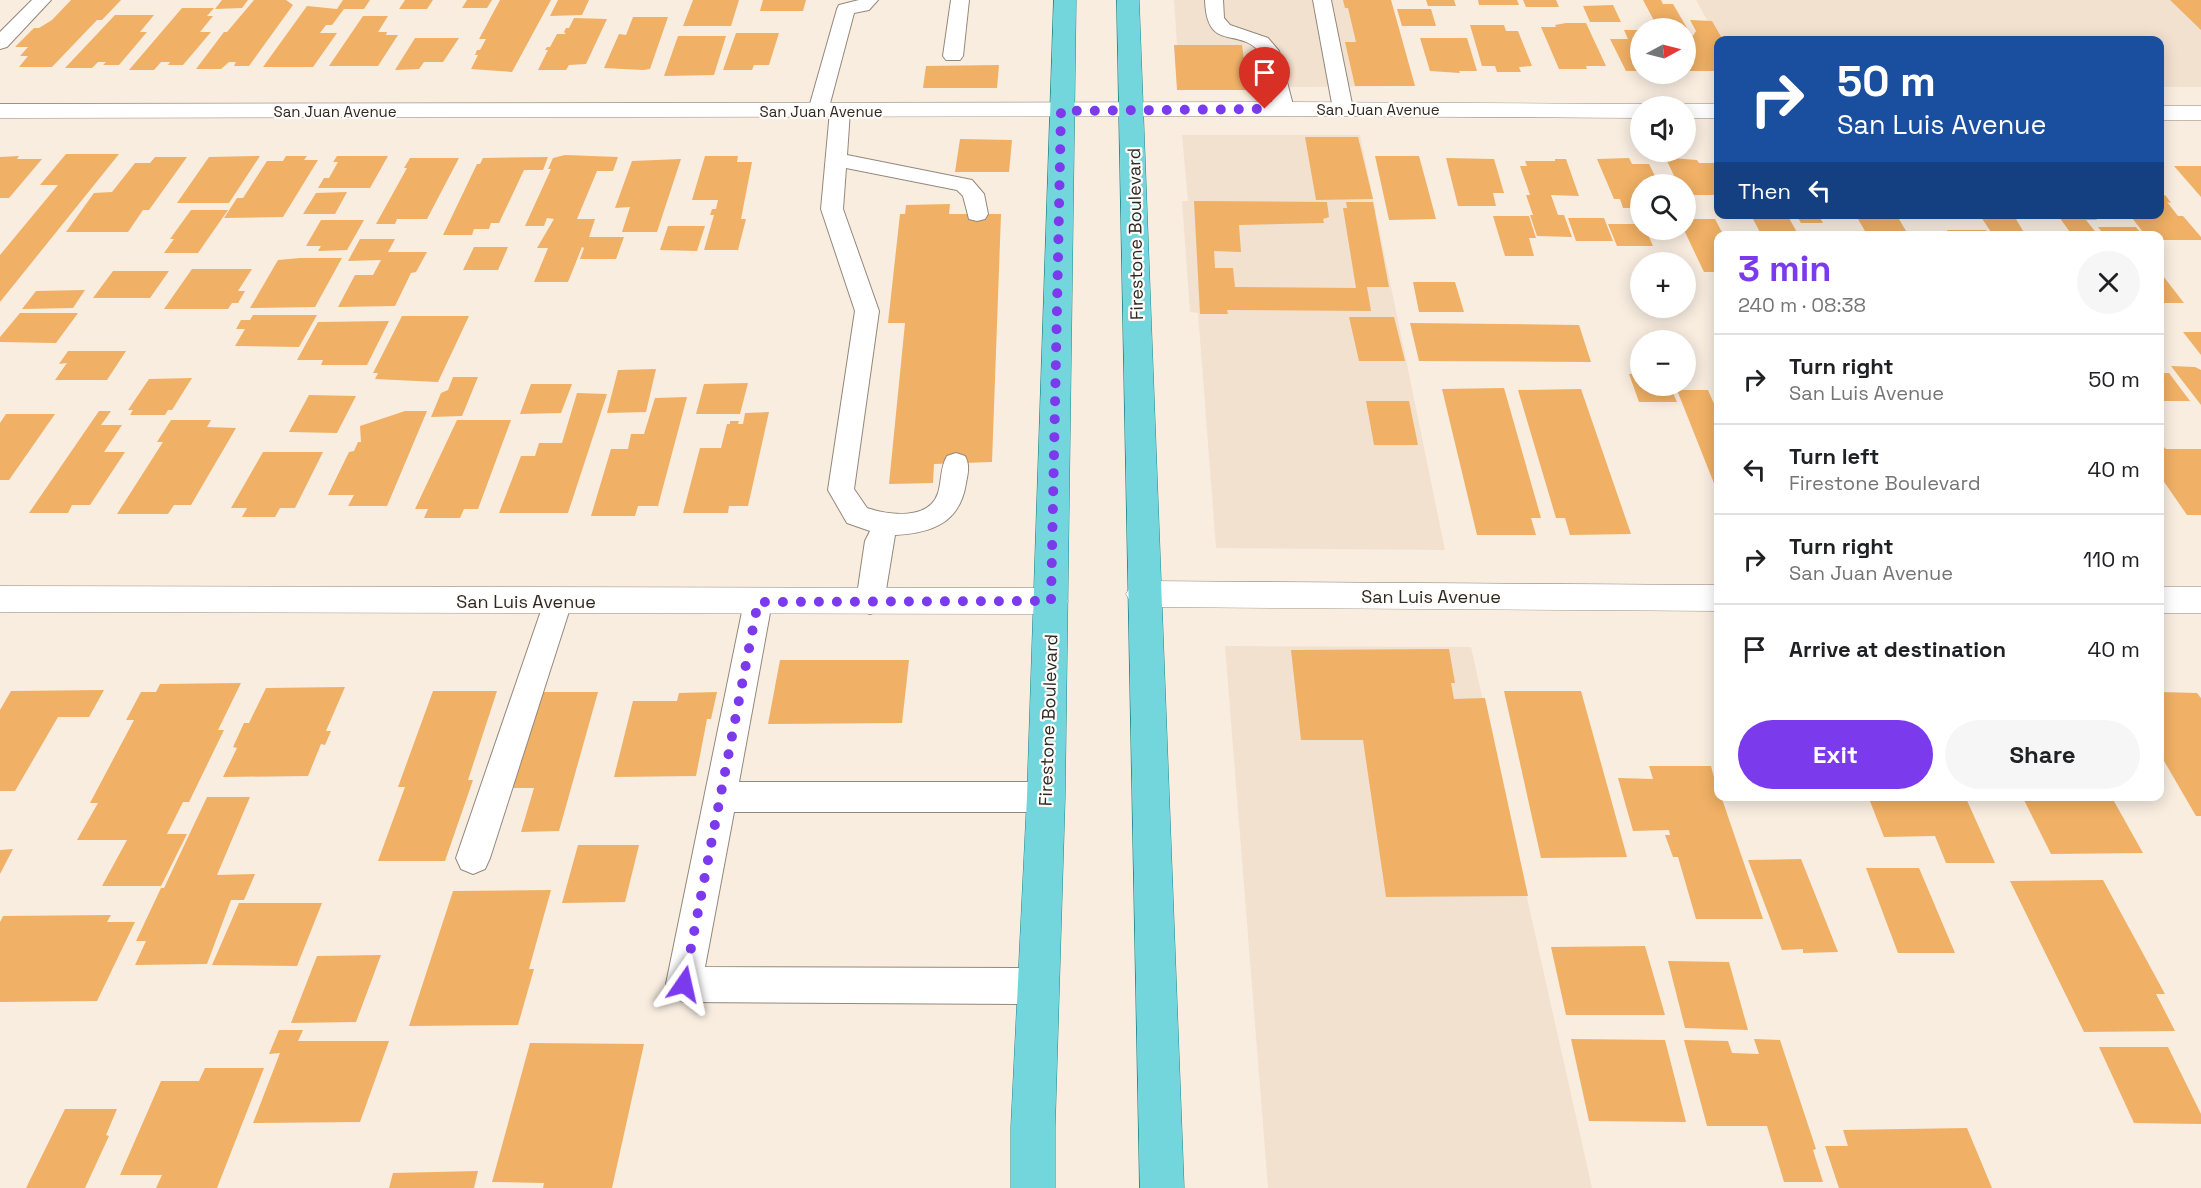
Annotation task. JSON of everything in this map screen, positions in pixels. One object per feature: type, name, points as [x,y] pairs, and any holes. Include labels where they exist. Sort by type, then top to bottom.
[{"type":"main road","name":"Firestone Boulevard","points":[[1033,1188],[1046,797],[1065,0]]},
{"type":"main road","name":"Firestone Boulevard","points":[[1128,0],[1143,594],[1162,1188]]},
{"type":"street","name":"San Juan Avenue","points":[[0,111],[1284,109],[1630,111]]},
{"type":"street","points":[[1696,111],[1714,111]]},
{"type":"street","points":[[2164,113],[2201,114]]},
{"type":"street","name":"San Luis Avenue","points":[[1143,594],[1714,598]]},
{"type":"street","name":"San Luis Avenue","points":[[0,599],[558,602],[1051,601]]},
{"type":"street","points":[[2164,600],[2201,600]]},
{"type":"lane","points":[[0,43],[42,0]]},
{"type":"lane","points":[[869,0],[863,6],[846,9],[829,111],[836,159],[832,209],[867,311],[841,490],[857,516],[886,525],[920,523],[942,510],[951,494],[956,463]]},
{"type":"lane","points":[[953,56],[960,0]]},
{"type":"lane","points":[[1214,0],[1215,19],[1223,29],[1261,42],[1269,51],[1284,109]]},
{"type":"lane","points":[[1322,0],[1343,109]]},
{"type":"lane","points":[[836,159],[964,185],[973,194],[978,214]]},
{"type":"lane","points":[[870,602],[879,541],[886,525]]},
{"type":"lane","points":[[473,858],[558,602]]},
{"type":"lane","points":[[758,602],[684,984],[1039,986]]},
{"type":"lane","points":[[720,797],[1046,797]]},
{"type":"shaded area","points":[[1174,0],[1391,0],[1415,86],[1180,88]]},
{"type":"shaded area","points":[[1696,0],[2201,0],[2201,87],[2164,87],[2164,36],[1716,36]]},
{"type":"shaded area","points":[[1182,135],[1360,135],[1445,550],[1216,548],[1198,313],[1190,312],[1182,201],[1188,201]]},
{"type":"shaded area","points":[[1225,646],[1471,647],[1592,1188],[1268,1188]]},
{"type":"building","points":[[71,0],[121,0],[102,20],[97,20],[52,67],[19,67],[28,56],[20,56],[28,47],[15,47],[34,28],[39,28],[52,20]]},
{"type":"building","points":[[222,0],[248,0],[242,8],[215,9]]},
{"type":"building","points":[[254,0],[286,0],[293,5],[249,66],[234,66],[236,62],[229,62],[221,69],[196,69],[224,32],[227,32]]},
{"type":"building","points":[[343,0],[370,0],[364,9],[344,9],[332,25],[326,25],[320,33],[337,33],[313,67],[263,67],[307,6],[337,9]]},
{"type":"building","points":[[405,0],[433,0],[427,9],[399,9]]},
{"type":"building","points":[[467,0],[492,0],[487,8],[462,8]]},
{"type":"building","points":[[500,0],[551,0],[512,72],[471,69],[478,55],[475,55],[477,50],[480,50],[486,39],[479,39]]},
{"type":"building","points":[[558,0],[589,0],[582,15],[550,16]]},
{"type":"building","points":[[693,0],[739,0],[731,26],[683,26]]},
{"type":"building","points":[[763,0],[806,0],[803,11],[760,11]]},
{"type":"building","points":[[1343,0],[1391,0],[1415,86],[1355,86],[1345,42],[1356,42],[1348,8],[1345,8]]},
{"type":"building","points":[[1426,0],[1454,0],[1456,6],[1428,6]]},
{"type":"building","points":[[1478,0],[1517,0],[1519,5],[1479,5]]},
{"type":"building","points":[[1523,0],[1556,0],[1559,7],[1526,7]]},
{"type":"building","points":[[1643,0],[1661,0],[1663,4],[1673,4],[1681,18],[1653,18]]},
{"type":"building","points":[[2170,0],[2201,0],[2201,30]]},
{"type":"building","points":[[1613,5],[1621,22],[1590,22],[1583,6]]},
{"type":"building","points":[[182,8],[214,8],[207,16],[213,16],[200,32],[211,32],[183,65],[168,65],[170,62],[161,62],[154,70],[129,70]]},
{"type":"building","points":[[1397,9],[1431,9],[1436,26],[1402,26]]},
{"type":"building","points":[[115,15],[154,15],[140,32],[147,32],[119,65],[103,65],[106,62],[98,62],[92,68],[65,68]]},
{"type":"building","points":[[363,16],[388,16],[378,32],[398,35],[378,66],[329,66]]},
{"type":"building","points":[[633,17],[668,17],[650,69],[604,68],[619,34],[626,35]]},
{"type":"building","points":[[574,18],[607,19],[586,64],[569,65],[566,70],[538,70],[548,50],[545,50],[547,47],[550,47],[557,34],[566,34],[564,32],[566,28],[569,28]]},
{"type":"building","points":[[1696,20],[1712,21],[1721,36],[1714,36],[1714,71],[1696,71]]},
{"type":"building","points":[[1586,23],[1606,66],[1559,69],[1541,27],[1556,27],[1555,25]]},
{"type":"building","points":[[1470,25],[1504,25],[1506,31],[1518,31],[1532,66],[1519,67],[1521,72],[1497,72],[1495,66],[1482,66]]},
{"type":"building","points":[[1624,30],[1630,30],[1630,71],[1626,71],[1610,39],[1628,39]]},
{"type":"building","points":[[736,33],[779,33],[769,65],[754,65],[752,70],[723,70]]},
{"type":"building","points":[[678,36],[726,36],[714,75],[664,76]]},
{"type":"building","points":[[415,38],[459,38],[443,62],[424,62],[419,69],[395,70]]},
{"type":"building","points":[[1420,38],[1467,38],[1477,71],[1459,71],[1460,73],[1430,71]]},
{"type":"building","points":[[1174,45],[1242,45],[1248,90],[1177,90]]},
{"type":"building","points":[[999,65],[997,88],[923,88],[926,66]]},
{"type":"building","points":[[1305,137],[1358,137],[1373,199],[1316,200]]},
{"type":"building","points":[[960,139],[1012,140],[1009,172],[955,172]]},
{"type":"building","points":[[66,154],[119,154],[0,302],[0,255],[58,185],[40,185]]},
{"type":"building","points":[[565,155],[618,157],[613,171],[597,171],[577,219],[595,219],[589,237],[624,237],[616,259],[580,259],[584,248],[582,247],[568,282],[534,282],[548,248],[537,248],[554,219],[547,218],[544,226],[525,226],[551,169],[548,169],[553,158]]},
{"type":"building","points":[[19,156],[17,159],[42,159],[9,198],[0,198],[0,157]]},
{"type":"building","points":[[260,156],[229,203],[177,203],[209,157]]},
{"type":"building","points":[[286,156],[307,156],[304,160],[318,160],[283,217],[224,218],[237,198],[243,198],[267,161],[283,161]]},
{"type":"building","points":[[337,156],[388,156],[370,188],[318,188],[324,178],[329,178],[338,162],[333,162]]},
{"type":"building","points":[[705,156],[738,156],[737,162],[752,162],[741,219],[746,219],[738,250],[704,250],[714,215],[710,215],[712,209],[716,209],[718,200],[692,200]]},
{"type":"building","points":[[1375,156],[1419,156],[1436,219],[1389,220]]},
{"type":"building","points":[[155,157],[187,157],[149,210],[143,210],[128,232],[66,232],[94,193],[112,192],[135,163],[150,163]]},
{"type":"building","points":[[548,157],[543,170],[524,170],[499,223],[491,223],[489,229],[474,229],[472,235],[443,235],[477,164],[480,164],[483,158]]},
{"type":"building","points":[[410,158],[459,158],[427,219],[397,219],[395,224],[376,224],[407,168],[404,168]]},
{"type":"building","points":[[1446,158],[1494,159],[1504,193],[1493,193],[1496,206],[1458,206]]},
{"type":"building","points":[[1629,158],[1632,164],[1649,164],[1654,174],[1630,174],[1630,208],[1623,208],[1620,199],[1614,199],[1597,159]]},
{"type":"building","points":[[681,159],[657,232],[622,232],[630,207],[615,208],[632,161]]},
{"type":"building","points":[[1555,159],[1566,159],[1579,196],[1551,195],[1558,215],[1564,215],[1572,237],[1537,236],[1530,215],[1533,215],[1526,195],[1530,195],[1520,166],[1527,166],[1525,161],[1555,161]]},
{"type":"building","points":[[1696,160],[1699,163],[1714,163],[1714,195],[1696,195],[1696,174],[1673,174],[1667,162],[1696,162]]},
{"type":"building","points":[[2174,166],[2201,166],[2201,197]]},
{"type":"building","points":[[347,192],[335,214],[303,214],[316,193]]},
{"type":"building","points":[[2164,195],[2178,216],[2183,216],[2201,240],[2164,240],[2164,231],[2142,231],[2133,219],[2164,219]]},
{"type":"building","points":[[1194,201],[1327,202],[1329,217],[1323,219],[1324,223],[1239,225],[1241,252],[1214,251],[1215,268],[1233,268],[1235,287],[1356,288],[1343,208],[1347,208],[1346,202],[1373,202],[1389,287],[1367,287],[1371,311],[1227,310],[1228,314],[1200,314]]},
{"type":"building","points":[[950,204],[949,214],[1001,214],[992,462],[934,464],[933,483],[889,484],[905,323],[888,323],[900,214],[905,214],[906,205]]},
{"type":"building","points":[[191,210],[228,210],[198,253],[164,253],[174,239],[170,239]]},
{"type":"building","points":[[1493,216],[1529,216],[1536,238],[1529,238],[1534,256],[1505,256]]},
{"type":"building","points":[[1568,218],[1604,218],[1613,241],[1576,241]]},
{"type":"building","points":[[1696,219],[1715,219],[1721,231],[1714,231],[1714,272],[1704,272],[1689,240],[1696,240]]},
{"type":"building","points":[[1753,219],[1790,219],[1796,231],[1759,231]]},
{"type":"building","points":[[1799,219],[1821,219],[1823,223],[1801,223]]},
{"type":"building","points":[[1858,219],[1899,219],[1906,231],[1865,231]]},
{"type":"building","points":[[1982,219],[2016,219],[2023,231],[1990,231]]},
{"type":"building","points":[[2061,219],[2097,220],[2086,220],[2095,231],[2069,231]]},
{"type":"building","points":[[321,220],[364,220],[347,250],[318,251],[321,246],[306,246]]},
{"type":"building","points":[[1608,224],[1630,224],[1630,240],[1650,240],[1653,246],[1617,246]]},
{"type":"building","points":[[668,226],[705,226],[697,251],[660,250]]},
{"type":"building","points":[[2098,227],[2136,227],[2139,231],[2101,231]]},
{"type":"building","points":[[1947,230],[1987,231],[1948,231]]},
{"type":"building","points":[[360,239],[395,239],[388,252],[427,252],[416,272],[411,273],[395,306],[338,307],[355,275],[373,275],[381,260],[348,261]]},
{"type":"building","points":[[474,247],[508,247],[498,270],[463,270]]},
{"type":"building","points":[[342,258],[315,307],[250,308],[278,260]]},
{"type":"building","points":[[192,269],[252,269],[238,291],[245,291],[238,303],[232,303],[228,309],[164,309]]},
{"type":"building","points":[[113,271],[169,271],[150,298],[93,298]]},
{"type":"building","points":[[2164,277],[2184,303],[2164,303]]},
{"type":"building","points":[[1413,282],[1455,282],[1464,312],[1419,312]]},
{"type":"building","points":[[85,290],[73,308],[22,309],[36,291]]},
{"type":"building","points":[[20,313],[78,313],[56,343],[0,342],[0,337]]},
{"type":"building","points":[[253,315],[317,315],[299,347],[235,346],[245,329],[236,329],[241,320],[250,320]]},
{"type":"building","points":[[402,316],[469,316],[438,382],[375,379],[378,373],[373,373]]},
{"type":"building","points":[[1349,317],[1394,317],[1405,361],[1359,361]]},
{"type":"building","points":[[389,321],[367,365],[321,365],[323,360],[297,360],[318,322]]},
{"type":"building","points":[[1410,323],[1579,325],[1591,362],[1419,361]]},
{"type":"building","points":[[2183,332],[2201,332],[2201,355]]},
{"type":"building","points":[[68,351],[126,351],[107,380],[55,380],[67,363],[59,364]]},
{"type":"building","points":[[2171,366],[2195,367],[2201,370],[2201,405]]},
{"type":"building","points":[[656,369],[646,412],[607,413],[618,370]]},
{"type":"building","points":[[2164,373],[2169,373],[2190,401],[2164,401]]},
{"type":"building","points":[[453,377],[478,377],[462,416],[431,417],[441,393],[448,390]]},
{"type":"building","points":[[192,378],[172,410],[168,410],[165,415],[130,415],[133,410],[128,410],[149,379]]},
{"type":"building","points":[[748,383],[740,414],[696,414],[704,384]]},
{"type":"building","points":[[531,384],[572,384],[561,413],[520,414]]},
{"type":"building","points":[[1504,388],[1541,518],[1531,518],[1536,535],[1477,535],[1442,389]]},
{"type":"building","points":[[1581,389],[1631,534],[1570,535],[1565,518],[1556,518],[1518,390]]},
{"type":"building","points":[[1696,390],[1708,390],[1714,404],[1714,483],[1679,396],[1696,396]]},
{"type":"building","points":[[577,393],[607,394],[568,513],[499,513],[521,456],[535,456],[539,443],[562,443]]},
{"type":"building","points":[[309,395],[356,396],[337,433],[289,432]]},
{"type":"building","points":[[1637,396],[1674,396],[1677,402],[1639,402]]},
{"type":"building","points":[[687,397],[658,506],[638,506],[635,516],[591,516],[611,449],[628,449],[631,434],[644,434],[655,398]]},
{"type":"building","points":[[1366,401],[1409,401],[1418,445],[1374,445]]},
{"type":"building","points":[[99,411],[111,411],[101,425],[122,425],[104,452],[125,452],[90,505],[72,505],[68,513],[29,513]]},
{"type":"building","points":[[405,411],[427,411],[387,506],[348,506],[354,495],[328,495],[349,452],[354,451],[358,442],[361,442],[360,426]]},
{"type":"building","points":[[769,412],[748,506],[729,506],[728,513],[683,513],[700,448],[721,448],[727,424],[730,424],[730,421],[739,421],[738,424],[743,424],[745,413]]},
{"type":"building","points":[[6,414],[55,414],[9,480],[0,480],[0,423]]},
{"type":"building","points":[[171,420],[211,420],[207,427],[236,428],[191,505],[174,505],[168,514],[117,514],[163,442],[157,442]]},
{"type":"building","points":[[457,420],[511,420],[478,509],[464,509],[460,518],[424,518],[428,509],[415,509]]},
{"type":"building","points":[[2164,447],[2166,449],[2201,449],[2201,515],[2187,515],[2164,482]]},
{"type":"building","points":[[263,452],[323,452],[295,508],[280,508],[275,517],[242,517],[247,508],[231,508]]},
{"type":"building","points":[[1449,649],[1455,683],[1451,683],[1454,699],[1485,698],[1528,896],[1386,897],[1363,740],[1301,740],[1291,650]]},
{"type":"building","points":[[780,660],[909,660],[902,723],[768,724]]},
{"type":"building","points":[[241,683],[218,730],[224,730],[189,802],[183,802],[167,834],[187,834],[161,886],[102,886],[127,840],[77,840],[98,803],[90,803],[134,720],[126,720],[141,692],[156,692],[160,684]]},
{"type":"building","points":[[345,687],[326,731],[331,731],[325,745],[321,744],[308,776],[223,777],[237,748],[233,747],[244,723],[249,723],[266,688]]},
{"type":"building","points":[[104,690],[89,717],[58,717],[15,791],[0,791],[0,710],[11,691]]},
{"type":"building","points":[[433,691],[497,691],[468,780],[473,780],[445,861],[378,861],[405,787],[398,787]]},
{"type":"building","points":[[1504,691],[1581,691],[1627,857],[1541,858]]},
{"type":"building","points":[[540,692],[598,692],[559,831],[521,832],[534,788],[509,788]]},
{"type":"building","points":[[717,692],[711,719],[707,719],[696,776],[614,777],[633,701],[677,701],[679,693]]},
{"type":"building","points":[[2164,692],[2197,693],[2201,698],[2201,816],[2196,816],[2164,761]]},
{"type":"building","points":[[1649,766],[1711,766],[1714,777],[1714,801],[1723,801],[1763,919],[1696,919],[1678,857],[1673,857],[1665,835],[1670,835],[1669,830],[1633,831],[1618,778],[1653,779]]},
{"type":"building","points":[[207,797],[250,797],[217,875],[255,874],[244,900],[231,900],[207,964],[135,965],[146,941],[136,941]]},
{"type":"building","points":[[1870,801],[1967,801],[1995,863],[1946,863],[1935,836],[1884,837]]},
{"type":"building","points":[[2024,801],[2114,801],[2143,853],[2051,854]]},
{"type":"building","points":[[578,845],[639,845],[625,902],[562,903]]},
{"type":"building","points":[[13,849],[0,874],[0,850]]},
{"type":"building","points":[[1801,859],[1838,952],[1803,953],[1803,949],[1782,950],[1748,860]]},
{"type":"building","points":[[1866,868],[1919,868],[1955,953],[1898,953]]},
{"type":"building","points":[[2103,880],[2165,994],[2156,994],[2175,1031],[2084,1032],[2010,881]]},
{"type":"building","points":[[551,890],[529,969],[534,969],[518,1025],[409,1026],[453,891]]},
{"type":"building","points":[[239,903],[322,903],[297,966],[212,965]]},
{"type":"building","points":[[111,915],[107,922],[135,922],[97,1001],[0,1002],[0,922],[3,916]]},
{"type":"building","points":[[1645,946],[1665,1015],[1566,1015],[1551,947]]},
{"type":"building","points":[[381,955],[356,1022],[291,1023],[317,956]]},
{"type":"building","points":[[1668,961],[1729,962],[1748,1030],[1685,1028]]},
{"type":"building","points":[[279,1030],[303,1030],[298,1041],[389,1041],[360,1122],[253,1123],[280,1053],[269,1054]]},
{"type":"building","points":[[1571,1039],[1665,1040],[1686,1122],[1589,1121]]},
{"type":"building","points":[[1754,1039],[1780,1040],[1816,1149],[1813,1150],[1823,1182],[1784,1182],[1767,1126],[1707,1126],[1684,1040],[1728,1041],[1732,1053],[1759,1054]]},
{"type":"building","points":[[530,1043],[644,1044],[612,1188],[543,1188],[544,1183],[492,1182]]},
{"type":"building","points":[[2099,1047],[2168,1047],[2201,1114],[2201,1124],[2134,1123]]},
{"type":"building","points":[[205,1068],[264,1068],[217,1188],[156,1188],[162,1175],[120,1175],[161,1081],[199,1081]]},
{"type":"building","points":[[65,1109],[117,1109],[106,1135],[109,1136],[85,1188],[26,1188]]},
{"type":"building","points":[[1967,1128],[1992,1188],[1839,1188],[1825,1146],[1848,1146],[1843,1130]]},
{"type":"building","points":[[478,1171],[474,1188],[389,1188],[393,1173]]},
{"type":"route","points":[[684,984],[758,602],[1051,601],[1061,111],[1265,109]]}]
